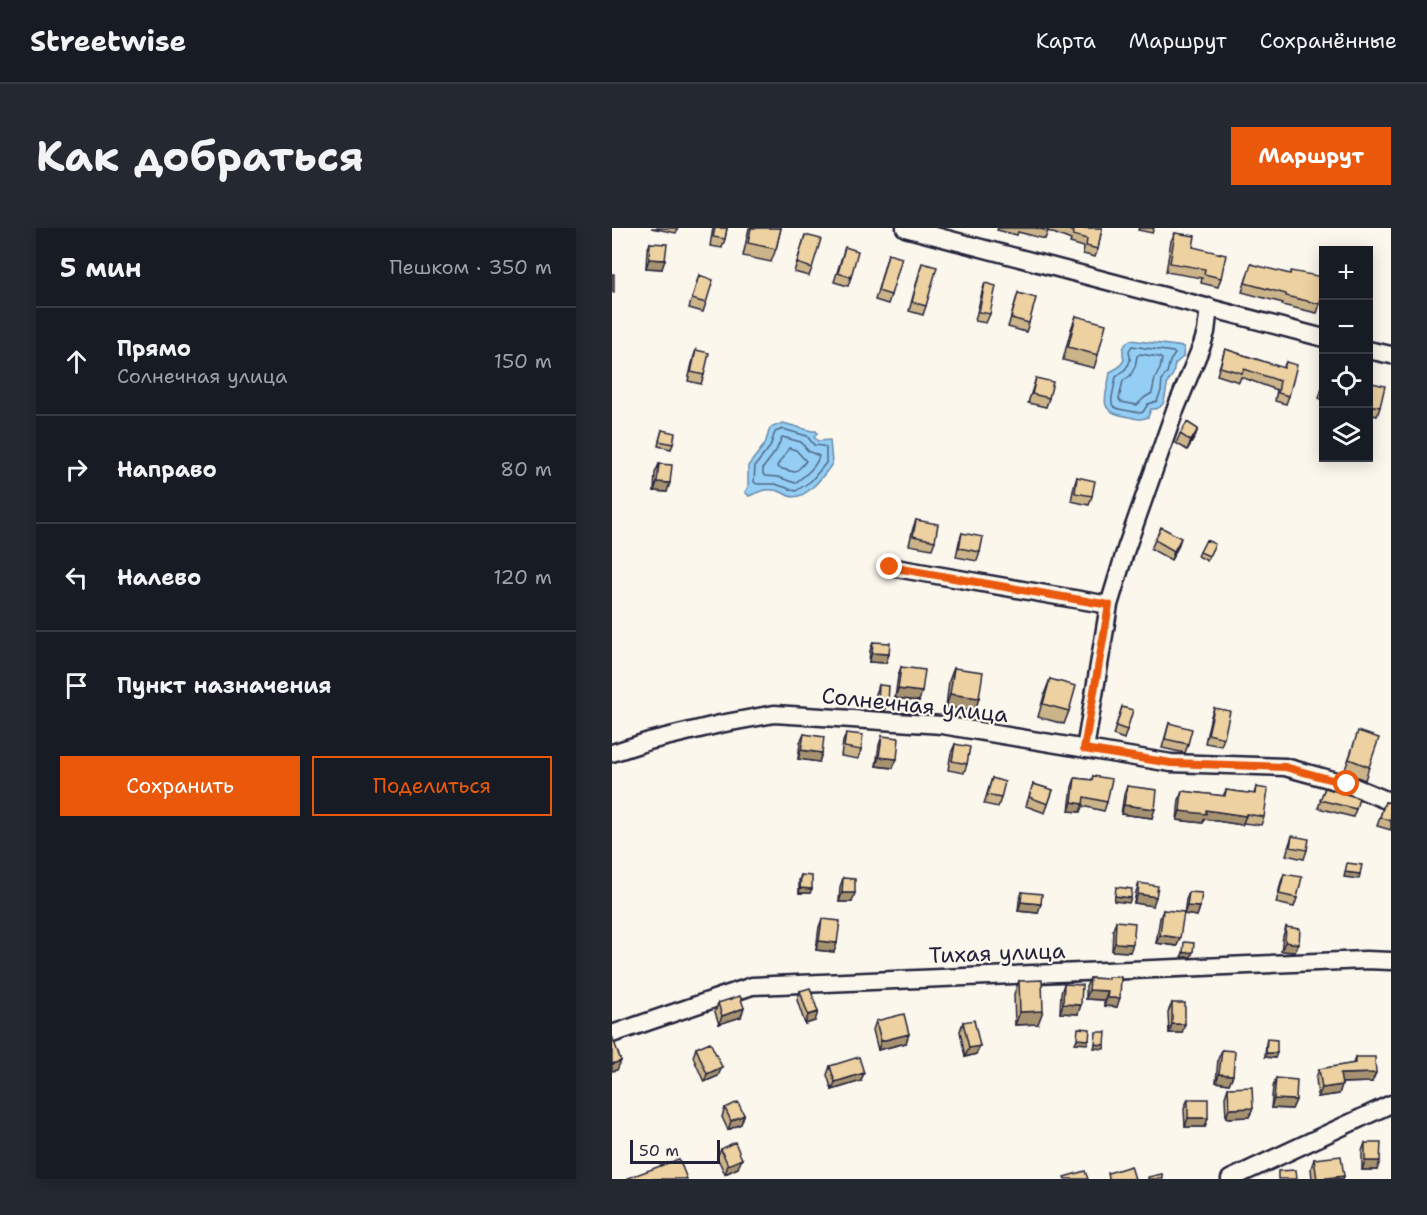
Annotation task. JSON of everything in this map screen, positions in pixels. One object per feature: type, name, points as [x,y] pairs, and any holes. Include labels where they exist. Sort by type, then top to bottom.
[{"type":"street","points":[[905,228],[971,236],[1209,307],[1319,337]]},
{"type":"street","points":[[1084,749],[1109,605],[1126,549],[1174,413],[1202,345],[1209,307]]},
{"type":"street","points":[[1373,351],[1391,356]]},
{"type":"street","points":[[890,567],[1109,605]]},
{"type":"street","name":"Солнечная улица","points":[[612,753],[649,741],[774,714],[942,725],[1171,763],[1285,767],[1347,784],[1391,802]]},
{"type":"street","name":"Тихая улица","points":[[612,1034],[752,986],[1354,960],[1391,961]]},
{"type":"street","points":[[1230,1179],[1391,1104]]},
{"type":"water","points":[[1130,340],[1184,347],[1183,357],[1175,364],[1168,382],[1163,404],[1156,409],[1151,409],[1148,417],[1142,419],[1115,414],[1106,406],[1105,400],[1110,372],[1119,367],[1124,360],[1123,349]]},
{"type":"water","points":[[783,423],[816,431],[814,437],[818,441],[830,440],[832,464],[808,491],[801,495],[795,497],[768,490],[749,496],[745,492],[748,487],[748,466],[765,444],[770,428]]},
{"type":"building","points":[[715,228],[727,228],[725,239],[713,237]]},
{"type":"building","points":[[751,228],[781,228],[776,249],[748,243]]},
{"type":"building","points":[[1064,228],[1102,228],[1098,249],[1086,246],[1087,239],[1073,235],[1074,232]]},
{"type":"building","points":[[1175,233],[1195,236],[1193,247],[1226,255],[1221,278],[1204,274],[1205,269],[1170,263]]},
{"type":"building","points":[[805,235],[821,239],[812,268],[797,263]]},
{"type":"building","points":[[650,243],[667,244],[665,260],[649,259]]},
{"type":"building","points":[[845,247],[858,251],[851,277],[838,273]]},
{"type":"building","points":[[888,254],[902,258],[891,295],[878,291]]},
{"type":"building","points":[[922,263],[937,267],[926,306],[912,302]]},
{"type":"building","points":[[1251,264],[1290,274],[1291,271],[1319,276],[1319,304],[1286,296],[1286,294],[1245,283]]},
{"type":"building","points":[[612,274],[614,274],[614,292],[612,292]]},
{"type":"building","points":[[699,275],[713,280],[706,303],[692,299]]},
{"type":"building","points":[[985,283],[996,286],[990,314],[979,312]]},
{"type":"building","points":[[1018,293],[1036,298],[1029,323],[1011,318]]},
{"type":"building","points":[[1076,316],[1106,324],[1098,355],[1068,347]]},
{"type":"building","points":[[1225,349],[1284,368],[1286,362],[1297,365],[1289,396],[1278,393],[1280,381],[1244,369],[1242,373],[1220,367]]},
{"type":"building","points":[[696,350],[709,353],[704,375],[691,372]]},
{"type":"building","points":[[1036,378],[1053,382],[1049,398],[1032,394]]},
{"type":"building","points":[[1373,383],[1385,386],[1380,407],[1373,406]]},
{"type":"building","points":[[1187,422],[1198,429],[1191,441],[1180,434]]},
{"type":"building","points":[[662,430],[675,433],[673,444],[659,441]]},
{"type":"building","points":[[659,464],[672,465],[670,483],[657,482]]},
{"type":"building","points":[[1077,477],[1095,481],[1092,496],[1075,493]]},
{"type":"building","points":[[916,520],[938,524],[935,541],[913,536]]},
{"type":"building","points":[[1161,527],[1181,538],[1174,551],[1155,540]]},
{"type":"building","points":[[962,533],[983,537],[980,552],[959,548]]},
{"type":"building","points":[[1206,540],[1215,544],[1209,556],[1200,552]]},
{"type":"building","points":[[873,642],[890,643],[889,654],[872,653]]},
{"type":"building","points":[[901,667],[925,670],[922,692],[898,689]]},
{"type":"building","points":[[954,668],[983,672],[979,698],[950,694]]},
{"type":"building","points":[[1050,679],[1076,686],[1069,711],[1043,704]]},
{"type":"building","points":[[879,685],[889,686],[888,702],[878,701]]},
{"type":"building","points":[[1122,707],[1133,710],[1127,730],[1116,726]]},
{"type":"building","points":[[1214,708],[1230,711],[1224,738],[1208,734]]},
{"type":"building","points":[[1169,723],[1192,729],[1188,744],[1165,739]]},
{"type":"building","points":[[1358,731],[1379,738],[1369,767],[1349,759]]},
{"type":"building","points":[[846,733],[863,735],[861,750],[844,747]]},
{"type":"building","points":[[804,734],[824,737],[822,753],[801,750]]},
{"type":"building","points":[[882,736],[899,738],[897,759],[879,757]]},
{"type":"building","points":[[955,744],[970,747],[967,764],[952,761]]},
{"type":"building","points":[[1093,776],[1112,779],[1107,802],[1084,797],[1083,804],[1072,802],[1075,778],[1092,780]]},
{"type":"building","points":[[992,778],[1005,782],[1001,798],[987,795]]},
{"type":"building","points":[[1033,784],[1053,790],[1048,804],[1029,797]]},
{"type":"building","points":[[1127,786],[1157,790],[1155,809],[1124,805]]},
{"type":"building","points":[[1256,787],[1268,789],[1264,817],[1206,810],[1206,814],[1180,811],[1182,791],[1225,796],[1226,790],[1255,794]]},
{"type":"building","points":[[1325,788],[1359,798],[1356,809],[1320,800]]},
{"type":"building","points":[[1385,802],[1391,803],[1391,821],[1380,817]]},
{"type":"building","points":[[1292,836],[1309,839],[1307,850],[1290,847]]},
{"type":"building","points":[[1347,863],[1362,865],[1360,874],[1345,872]]},
{"type":"building","points":[[1284,874],[1302,877],[1297,898],[1279,894]]},
{"type":"building","points":[[801,875],[812,876],[812,889],[800,888]]},
{"type":"building","points":[[843,878],[855,879],[855,893],[842,893]]},
{"type":"building","points":[[1139,883],[1158,886],[1156,897],[1138,894]]},
{"type":"building","points":[[1116,887],[1132,889],[1131,898],[1115,896]]},
{"type":"building","points":[[1022,892],[1042,894],[1041,904],[1021,902]]},
{"type":"building","points":[[1189,892],[1202,893],[1200,907],[1187,906]]},
{"type":"building","points":[[1163,910],[1184,912],[1180,938],[1160,935]]},
{"type":"building","points":[[822,919],[840,921],[837,943],[819,941]]},
{"type":"building","points":[[1116,921],[1135,923],[1133,944],[1115,943]]},
{"type":"building","points":[[1286,927],[1300,929],[1299,944],[1285,942]]},
{"type":"building","points":[[1184,942],[1194,943],[1193,952],[1183,953]]},
{"type":"building","points":[[1108,977],[1121,977],[1120,998],[1107,998],[1108,991],[1089,990],[1090,978],[1108,979]]},
{"type":"building","points":[[1042,980],[1043,1011],[1020,1012],[1019,981]]},
{"type":"building","points":[[1064,984],[1082,985],[1081,1005],[1063,1004]]},
{"type":"building","points":[[810,988],[818,1012],[808,1015],[800,991]]},
{"type":"building","points":[[740,996],[744,1008],[722,1016],[718,1003]]},
{"type":"building","points":[[1172,1003],[1185,1003],[1185,1024],[1172,1024]]},
{"type":"building","points":[[904,1014],[909,1034],[881,1041],[876,1021]]},
{"type":"building","points":[[974,1020],[980,1046],[969,1048],[963,1022]]},
{"type":"building","points":[[1078,1028],[1090,1029],[1089,1040],[1077,1039]]},
{"type":"building","points":[[1096,1032],[1106,1032],[1105,1045],[1095,1044]]},
{"type":"building","points":[[612,1036],[621,1061],[612,1064]]},
{"type":"building","points":[[1267,1039],[1277,1040],[1277,1053],[1266,1053]]},
{"type":"building","points":[[710,1042],[722,1067],[707,1074],[696,1048]]},
{"type":"building","points":[[1222,1050],[1235,1051],[1233,1075],[1219,1074]]},
{"type":"building","points":[[859,1057],[864,1073],[835,1082],[830,1066]]},
{"type":"building","points":[[1355,1057],[1375,1057],[1376,1073],[1340,1074],[1342,1085],[1322,1088],[1319,1069],[1355,1063]]},
{"type":"building","points":[[1276,1078],[1297,1080],[1296,1100],[1274,1099]]},
{"type":"building","points":[[1252,1087],[1253,1108],[1229,1109],[1228,1088]]},
{"type":"building","points":[[1188,1099],[1208,1099],[1208,1118],[1188,1118]]},
{"type":"building","points":[[738,1102],[744,1115],[731,1121],[725,1108]]},
{"type":"building","points":[[735,1142],[742,1159],[728,1165],[721,1149]]},
{"type":"building","points":[[1365,1143],[1381,1143],[1380,1161],[1365,1161]]},
{"type":"building","points":[[1341,1156],[1344,1176],[1317,1179],[1314,1159]]},
{"type":"building","points":[[679,1159],[687,1179],[628,1178]]},
{"type":"building","points":[[1131,1166],[1135,1179],[1109,1179],[1108,1173]]},
{"type":"building","points":[[1296,1170],[1297,1179],[1278,1179],[1278,1171]]},
{"type":"building","points":[[1085,1171],[1088,1179],[1065,1179],[1064,1177]]},
{"type":"building","points":[[1162,1174],[1163,1179],[1148,1179],[1148,1177]]},
{"type":"route","points":[[890,567],[1109,605],[1084,749],[1171,763],[1285,767],[1347,784]]}]
